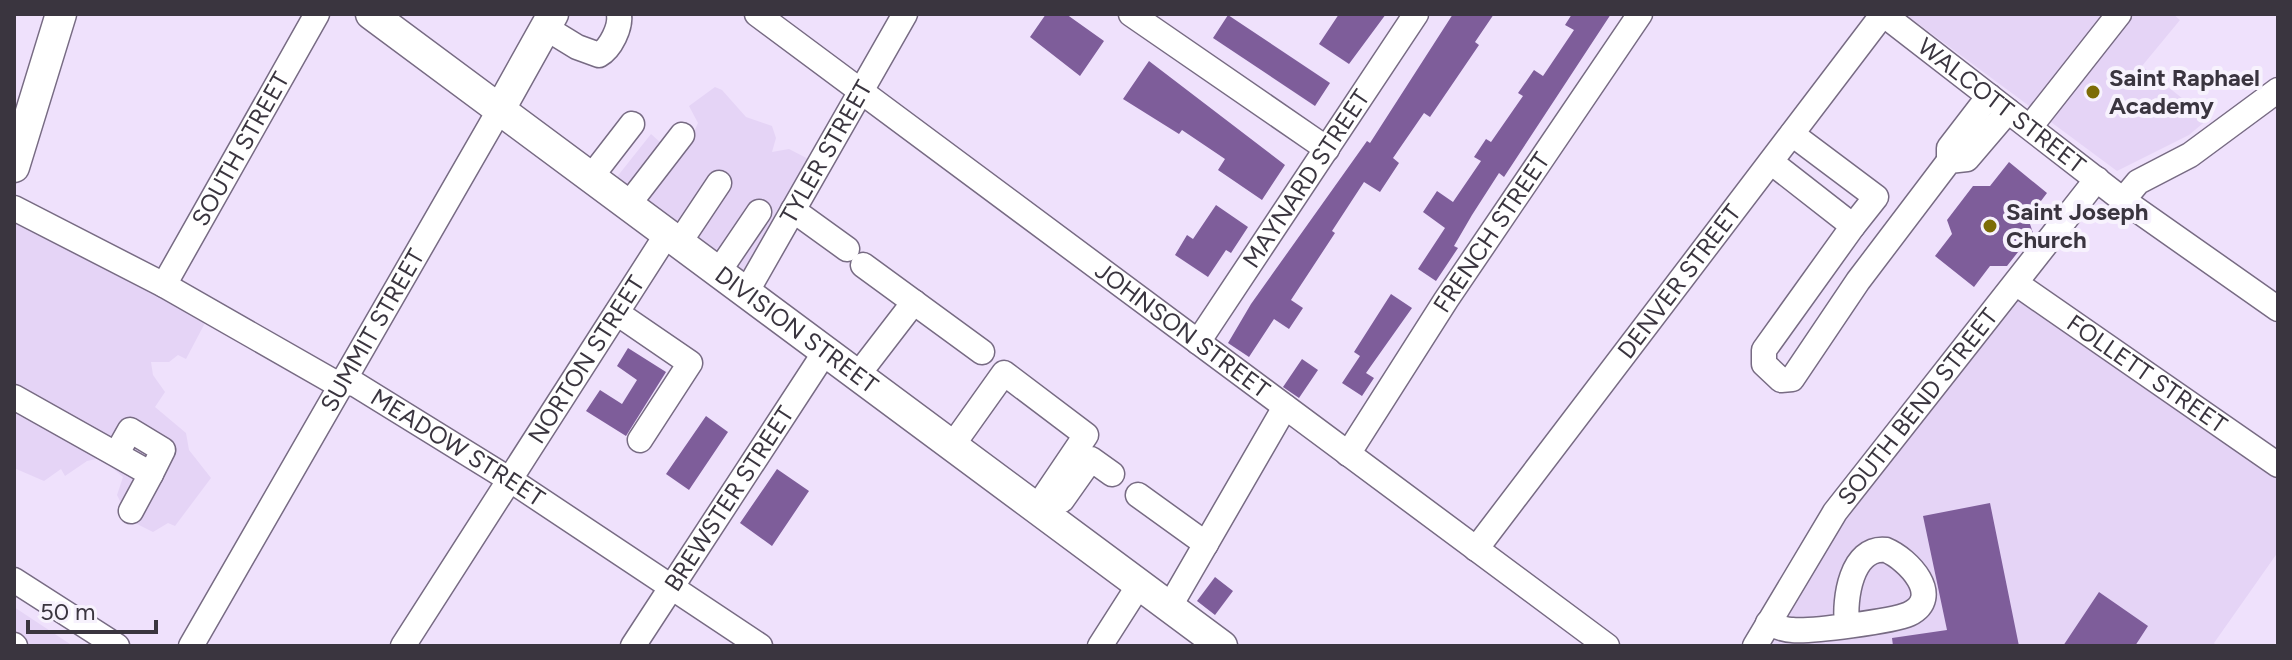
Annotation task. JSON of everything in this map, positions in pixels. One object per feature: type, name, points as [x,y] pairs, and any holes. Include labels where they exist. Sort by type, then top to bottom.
[{"type":"main road","points":[[14,167],[61,14]]},
{"type":"main road","name":"DIVISION STREET","points":[[371,14],[1222,646]]},
{"type":"main road","name":"SUMMIT STREET","points":[[500,109],[550,21]]},
{"type":"street","name":"SOUTH STREET","points":[[164,285],[317,14]]},
{"type":"street","points":[[550,21],[577,47],[599,55],[606,51],[613,37],[619,14]]},
{"type":"street","name":"JOHNSON STREET","points":[[757,14],[1600,644]]},
{"type":"street","name":"TYLER STREET","points":[[747,291],[905,14]]},
{"type":"street","points":[[1131,14],[1327,149]]},
{"type":"street","name":"MAYNARD STREET","points":[[1198,342],[1416,14]]},
{"type":"street","name":"FRENCH STREET","points":[[1348,454],[1446,300],[1640,14]]},
{"type":"street","points":[[2030,127],[2119,14]]},
{"type":"street","name":"WALCOTT STREET","points":[[1889,16],[2123,200],[2278,309]]},
{"type":"street","name":"DENVER STREET","points":[[1476,549],[1792,134],[1889,16]]},
{"type":"street","points":[[2123,200],[2138,182],[2190,155],[2278,90]]},
{"type":"street","points":[[1792,134],[1876,197],[1764,350],[1764,364],[1781,380],[1792,379],[1949,161],[1949,148],[1989,96]]},
{"type":"street","name":"SUMMIT STREET","points":[[191,646],[500,109]]},
{"type":"street","points":[[1949,161],[1967,159],[2008,111]]},
{"type":"street","points":[[591,177],[632,124]]},
{"type":"street","points":[[628,205],[682,135]]},
{"type":"street","points":[[1771,162],[1859,218],[1894,234]]},
{"type":"street","name":"SOUTH BEND STREET","points":[[1755,646],[1835,512],[2097,179]]},
{"type":"street","name":"NORTON STREET","points":[[403,646],[512,481],[617,313],[719,183]]},
{"type":"street","name":"MEADOW STREET","points":[[14,208],[164,285],[332,381],[355,384],[512,481],[760,646]]},
{"type":"street","points":[[793,210],[982,352]]},
{"type":"street","points":[[719,271],[759,212]]},
{"type":"street","name":"FOLLETT STREET","points":[[2017,284],[2278,465]]},
{"type":"street","points":[[857,376],[914,302]]},
{"type":"street","points":[[617,313],[690,363],[640,440]]},
{"type":"street","name":"BREWSTER STREET","points":[[633,646],[825,352]]},
{"type":"street","points":[[952,446],[1004,373],[1086,435],[1043,513]]},
{"type":"street","points":[[14,397],[151,474],[131,511]]},
{"type":"street","points":[[1170,606],[1285,407]]},
{"type":"street","points":[[1043,513],[1091,459],[1112,474]]},
{"type":"street","points":[[1138,495],[1206,544]]},
{"type":"street","points":[[14,580],[117,646]]},
{"type":"street","points":[[1100,646],[1139,585]]},
{"type":"street","points":[[1768,623],[1800,631],[1847,624]]},
{"type":"shaded area","name":"Saint Raphael Academy","points":[[1912,14],[2173,14],[2180,20],[2142,66],[2208,119],[2189,135],[2117,171],[1909,17]]},
{"type":"shaded area","points":[[715,87],[722,90],[746,117],[772,126],[776,138],[772,152],[789,149],[822,166],[749,299],[605,192],[651,134],[671,152],[692,136],[698,123],[689,106]]},
{"type":"shaded area","points":[[14,215],[206,321],[186,359],[178,355],[169,362],[151,362],[153,375],[165,392],[155,407],[186,433],[189,450],[211,478],[175,526],[168,523],[153,532],[123,517],[117,495],[123,477],[101,458],[87,461],[65,476],[61,469],[44,481],[14,468]]},
{"type":"shaded area","points":[[2022,297],[2278,473],[2278,552],[2214,643],[2217,646],[1770,646],[1801,585],[1866,490]]},
{"type":"shaded area","points":[[14,607],[73,646],[14,646]]},
{"type":"building","points":[[1046,14],[1066,14],[1104,41],[1080,76],[1030,37]]},
{"type":"building","points":[[1339,14],[1386,14],[1349,64],[1319,44]]},
{"type":"building","points":[[1453,14],[1494,14],[1475,42],[1479,45],[1430,117],[1424,113],[1393,158],[1399,163],[1380,192],[1364,182],[1332,231],[1335,233],[1291,300],[1303,308],[1289,329],[1274,319],[1249,357],[1228,343],[1251,304],[1367,141],[1370,143]]},
{"type":"building","points":[[1572,14],[1611,14],[1504,177],[1499,173],[1436,281],[1418,269],[1445,228],[1423,212],[1437,191],[1453,202],[1481,161],[1474,157],[1486,139],[1491,142],[1523,96],[1518,93],[1534,70],[1543,76],[1574,30],[1565,25]]},
{"type":"building","points":[[1228,15],[1330,83],[1315,106],[1213,38]]},
{"type":"building","points":[[1149,61],[1285,165],[1262,200],[1218,170],[1225,159],[1182,130],[1179,134],[1123,99]]},
{"type":"building","name":"Saint Joseph Church","points":[[2009,162],[2047,193],[2028,218],[2033,233],[2007,266],[1990,266],[1974,287],[1935,256],[1952,234],[1947,220],[1973,186],[1990,186]]},
{"type":"building","points":[[1216,205],[1248,227],[1231,253],[1226,250],[1208,277],[1175,255],[1187,235],[1193,239]]},
{"type":"building","points":[[1391,294],[1412,308],[1366,373],[1374,378],[1362,396],[1342,383],[1360,356],[1354,352]]},
{"type":"building","points":[[628,348],[666,372],[626,436],[586,411],[600,390],[622,404],[637,380],[617,366]]},
{"type":"building","points":[[1302,359],[1318,370],[1299,398],[1283,387]]},
{"type":"building","points":[[706,416],[728,432],[689,490],[666,474]]},
{"type":"building","points":[[777,469],[809,491],[772,546],[740,523]]},
{"type":"building","points":[[1990,503],[2019,646],[1893,646],[1892,638],[1947,630],[1923,516]]},
{"type":"building","points":[[1215,577],[1233,591],[1215,615],[1197,601]]},
{"type":"building","points":[[2099,592],[2148,626],[2135,646],[2063,646]]},
{"type":"place","name":"Saint Raphael Academy","points":[[2093,92]]},
{"type":"place","name":"Saint Joseph Church","points":[[1990,226]]}]
